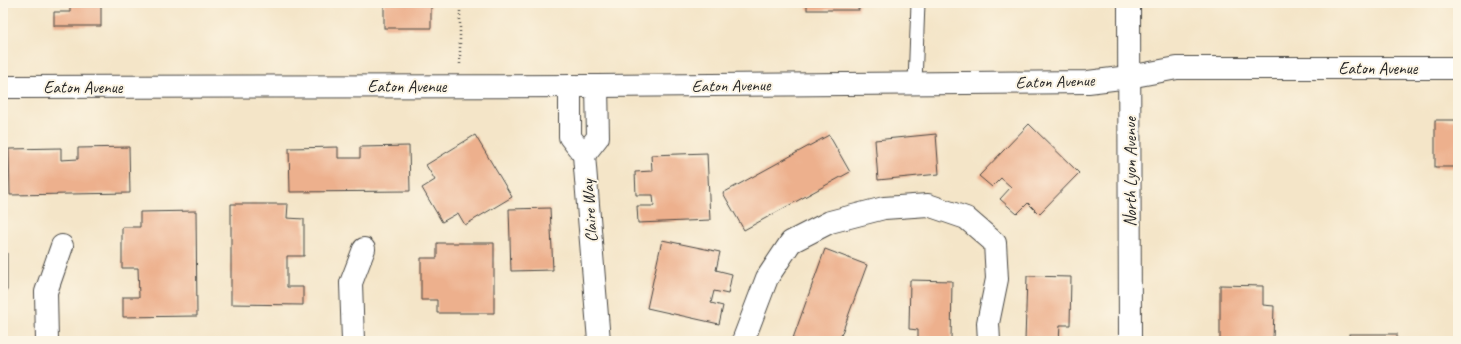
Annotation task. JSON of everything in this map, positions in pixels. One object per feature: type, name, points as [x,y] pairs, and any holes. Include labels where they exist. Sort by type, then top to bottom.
[{"type":"street","name":"North Lyon Avenue","points":[[1129,3],[1130,341]]},
{"type":"street","name":"Eaton Avenue","points":[[3,87],[597,86],[1088,82],[1129,77],[1177,68],[1458,68]]},
{"type":"street","name":"Claire Way","points":[[570,86],[570,137],[584,155],[599,341]]},
{"type":"street","points":[[584,155],[598,137],[597,86]]},
{"type":"street","points":[[743,341],[767,278],[791,242],[830,222],[884,208],[928,205],[966,218],[995,243],[997,279],[988,323],[989,341]]},
{"type":"street","points":[[47,341],[46,292],[62,246]]},
{"type":"street","points":[[353,341],[351,283],[364,249]]},
{"type":"lane","points":[[915,83],[918,3]]},
{"type":"path","points":[[460,3],[460,86]]},
{"type":"building","points":[[70,3],[101,3],[101,26],[54,26],[54,12],[70,12]]},
{"type":"building","points":[[384,3],[431,3],[431,28],[384,28]]},
{"type":"building","points":[[807,3],[859,3],[859,10],[807,10]]},
{"type":"building","points":[[1435,120],[1458,120],[1458,167],[1435,167]]},
{"type":"building","points":[[1029,124],[1079,173],[1039,214],[1028,203],[1017,214],[1000,199],[1011,187],[1001,178],[992,187],[979,176]]},
{"type":"building","points":[[936,134],[939,174],[878,180],[875,140]]},
{"type":"building","points":[[475,135],[512,197],[465,225],[458,213],[442,222],[422,188],[435,180],[426,165]]},
{"type":"building","points":[[829,135],[850,172],[744,230],[723,193]]},
{"type":"building","points":[[409,146],[410,191],[290,192],[289,148],[338,147],[338,158],[360,158],[360,147]]},
{"type":"building","points":[[129,147],[130,193],[10,195],[9,149],[61,148],[61,160],[78,159],[78,148]]},
{"type":"building","points":[[707,153],[710,220],[638,223],[637,206],[654,206],[653,195],[636,195],[635,172],[652,171],[651,155]]},
{"type":"building","points":[[231,204],[288,204],[287,218],[304,219],[304,256],[287,256],[287,287],[303,287],[303,305],[231,304]]},
{"type":"building","points":[[550,208],[553,270],[511,271],[509,209]]},
{"type":"building","points":[[196,211],[197,316],[123,317],[123,297],[139,297],[138,268],[122,268],[122,227],[140,227],[140,212]]},
{"type":"building","points":[[662,240],[720,252],[716,270],[732,274],[728,294],[714,291],[711,303],[723,306],[719,324],[647,308]]},
{"type":"building","points":[[437,243],[494,243],[494,313],[437,313],[437,300],[421,300],[421,258],[437,258]]},
{"type":"building","points":[[825,249],[867,265],[839,341],[792,341]]},
{"type":"building","points":[[3,253],[7,253],[7,290],[3,290]]},
{"type":"building","points":[[1027,276],[1071,277],[1070,325],[1060,325],[1059,341],[1025,341]]},
{"type":"building","points":[[910,280],[952,281],[951,341],[918,341],[918,330],[909,329]]},
{"type":"building","points":[[1220,285],[1263,286],[1263,305],[1274,306],[1273,341],[1220,341]]},
{"type":"building","points":[[1349,334],[1397,334],[1397,341],[1349,341]]}]
